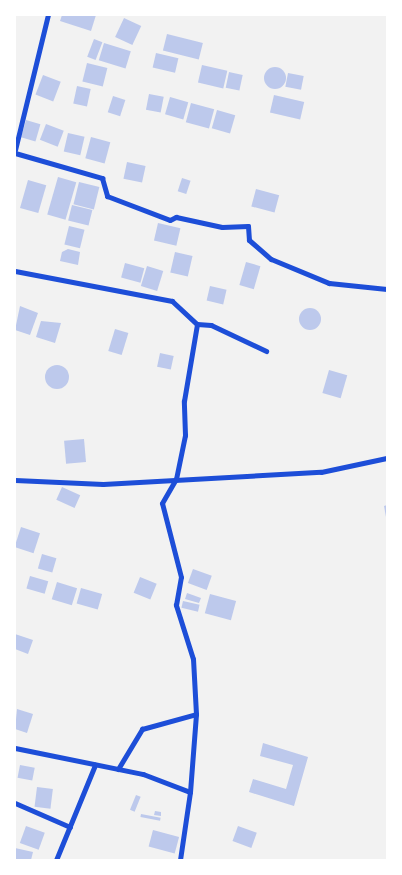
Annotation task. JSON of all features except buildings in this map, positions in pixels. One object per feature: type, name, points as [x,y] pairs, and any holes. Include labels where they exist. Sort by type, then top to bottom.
[{"type":"street","points":[[48,15],[15,152],[102,178],[106,196],[170,220],[176,217],[222,227],[248,226],[249,240],[271,259],[329,283],[387,289]]},
{"type":"street","points":[[15,271],[149,294],[172,301],[197,324],[211,325],[266,351]]},
{"type":"street","points":[[180,860],[190,792],[196,714],[193,659],[176,606],[181,577],[163,518],[162,503],[176,479],[197,324]]},
{"type":"street","points":[[15,480],[103,484],[320,472],[387,458]]},
{"type":"street","points":[[118,770],[142,729],[196,714]]},
{"type":"street","points":[[15,748],[118,770],[190,792]]},
{"type":"street","points":[[56,860],[95,765]]},
{"type":"street","points":[[15,803],[70,827]]}]
